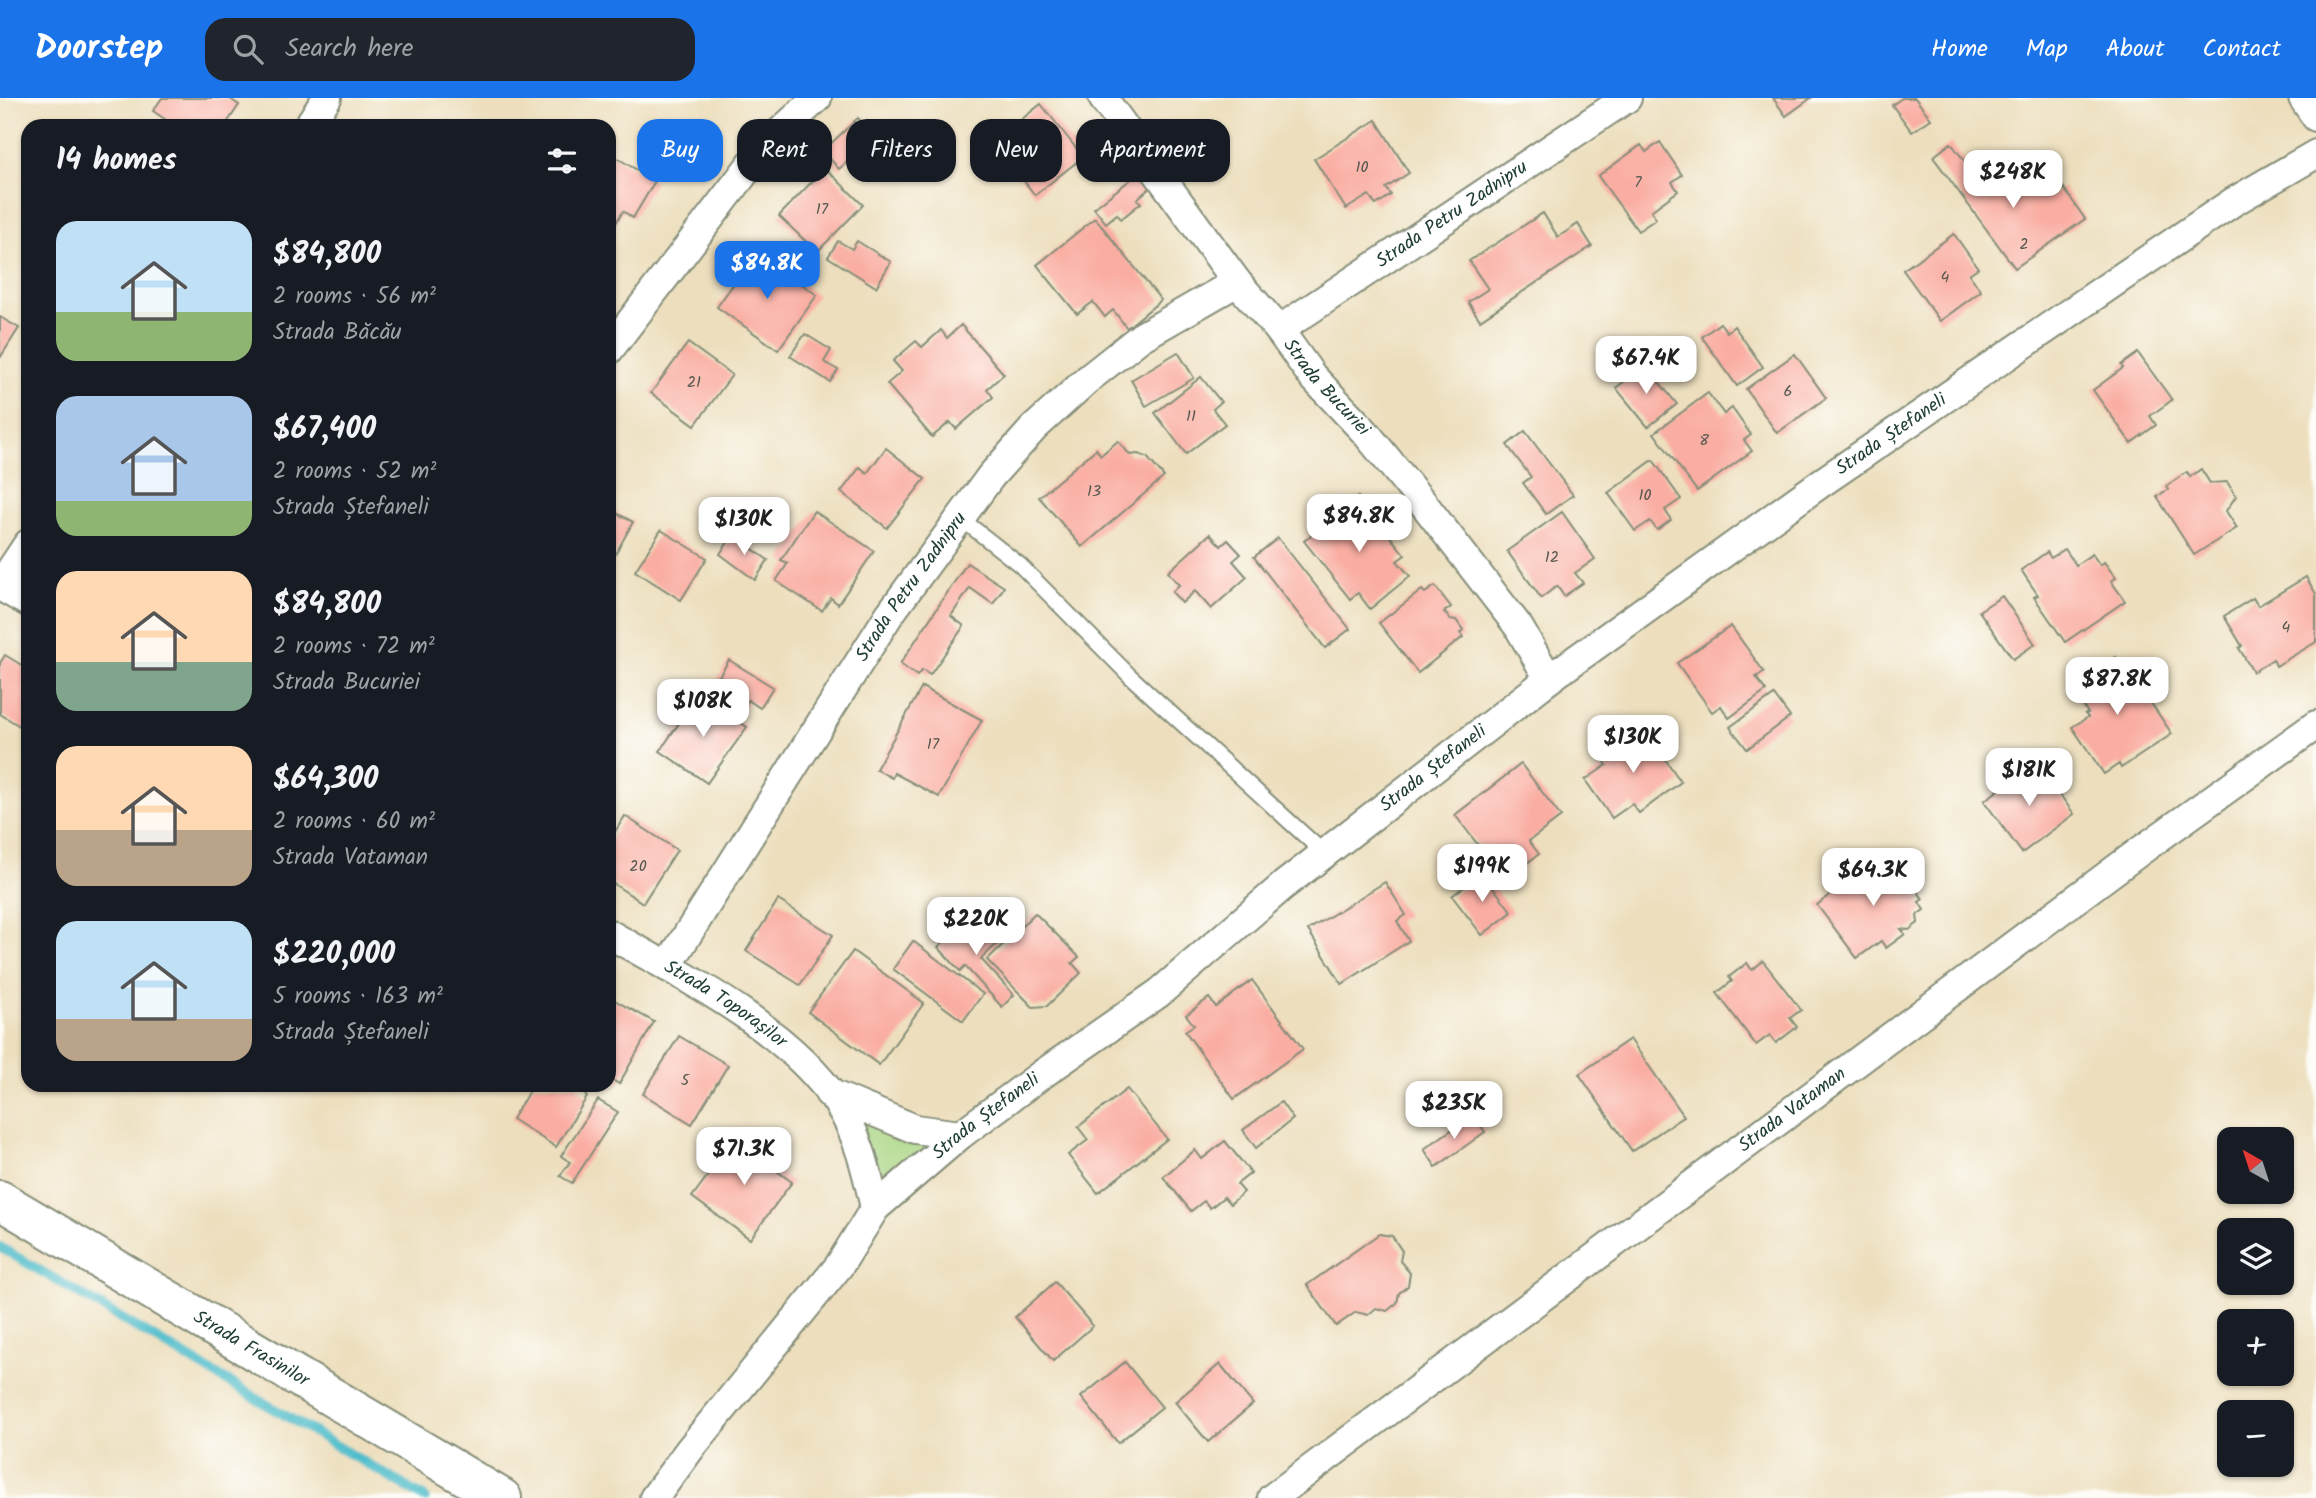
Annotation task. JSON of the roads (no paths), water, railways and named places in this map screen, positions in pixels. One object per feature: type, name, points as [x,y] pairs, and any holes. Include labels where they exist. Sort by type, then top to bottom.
[{"type":"main road","name":"Strada Frasinilor","points":[[0,1200],[502,1498]]},
{"type":"street","points":[[313,119],[327,98]]},
{"type":"street","points":[[616,341],[765,146],[817,98]]},
{"type":"street","name":"Strada Bucuriei","points":[[1102,98],[1237,282],[1279,330],[1312,376],[1365,432],[1423,503],[1518,626],[1549,679]]},
{"type":"street","name":"Strada Petru Zadnipru","points":[[1279,330],[1627,98]]},
{"type":"street","points":[[2303,98],[2316,117]]},
{"type":"street","name":"Strada Ștefaneli","points":[[654,1498],[690,1449],[839,1266],[875,1208],[960,1135],[1159,993],[1284,885],[1549,679],[1821,483],[2062,318],[2233,202],[2316,154]]},
{"type":"street","name":"Strada Petru Zadnipru","points":[[667,967],[889,615],[990,476],[1034,428],[1088,379],[1141,337],[1237,282]]},
{"type":"street","points":[[21,554],[0,586],[21,598]]},
{"type":"street","name":"Strada Vataman","points":[[1272,1498],[2143,849],[2316,725]]},
{"type":"street","name":"Strada Toporașilor","points":[[616,938],[765,1028],[807,1066],[837,1102],[864,1158],[875,1208]]},
{"type":"street","name":"Strada Toporașilor","points":[[829,1093],[915,1129],[960,1135]]},
{"type":"lane","points":[[959,517],[1020,565],[1130,676],[1325,853]]},
{"type":"waterway","points":[[0,1247],[425,1498]]}]
